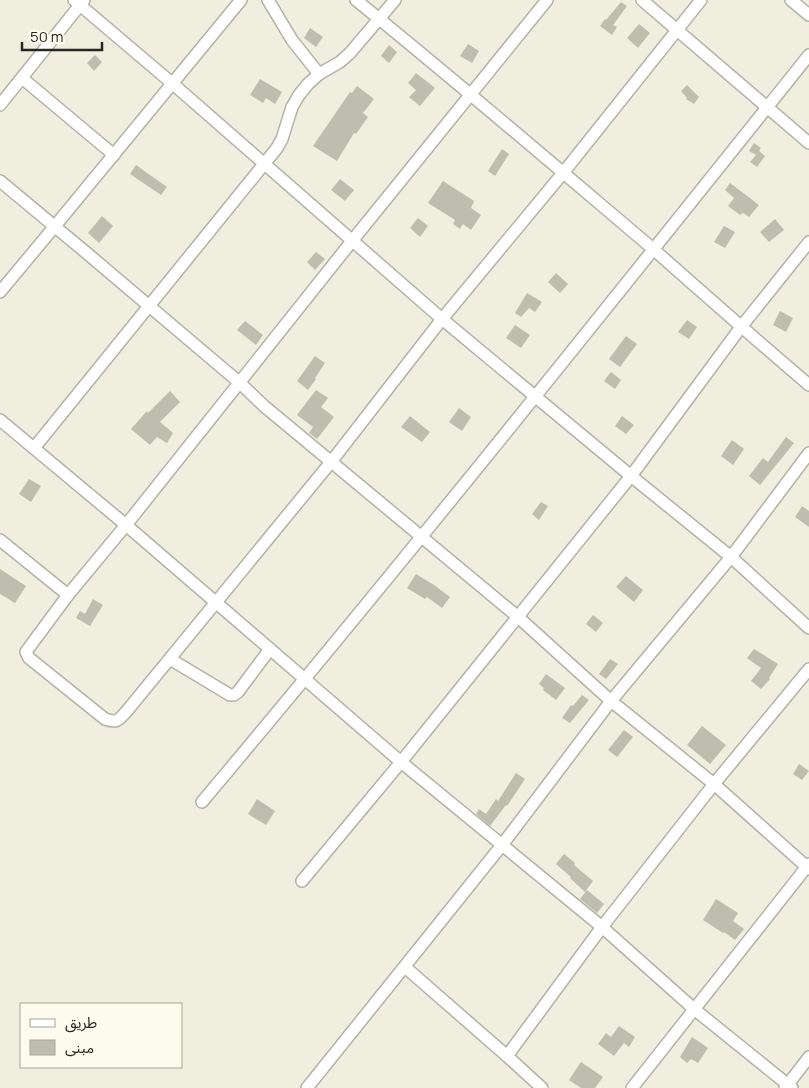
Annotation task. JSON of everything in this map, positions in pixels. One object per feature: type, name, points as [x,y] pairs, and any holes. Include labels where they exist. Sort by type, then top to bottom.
[{"type":"street","points":[[0,292],[241,0]]},
{"type":"street","points":[[268,0],[292,40],[319,74]]},
{"type":"street","points":[[356,0],[563,173],[809,385]]},
{"type":"street","points":[[34,448],[277,148],[282,139],[292,107],[299,95],[319,74],[340,62],[350,53],[395,0]]},
{"type":"street","points":[[547,0],[352,241],[240,384],[68,595],[26,652],[29,658],[105,719],[112,722],[118,720],[170,659],[331,462],[442,319],[563,173],[701,0]]},
{"type":"street","points":[[642,0],[809,143]]},
{"type":"street","points":[[791,0],[809,15]]},
{"type":"street","points":[[0,105],[79,2],[442,319],[630,476],[731,557],[809,628]]},
{"type":"street","points":[[202,802],[422,538],[809,55]]},
{"type":"street","points":[[22,78],[114,155]]},
{"type":"street","points":[[0,181],[149,306],[264,406],[518,617],[611,701],[714,784],[808,866],[632,1088]]},
{"type":"street","points":[[302,881],[401,762],[630,476],[741,327],[809,242]]},
{"type":"street","points":[[0,420],[126,525],[401,762],[602,927],[694,1009],[788,1087],[809,1057]]},
{"type":"street","points":[[307,1088],[502,845],[611,701],[731,557],[809,453]]},
{"type":"street","points":[[0,540],[68,595]]},
{"type":"street","points":[[170,659],[230,695],[234,695],[270,650]]},
{"type":"street","points":[[507,1056],[602,927],[714,784],[809,669]]},
{"type":"street","points":[[405,967],[542,1088]]},
{"type":"building","points":[[621,2],[627,6],[613,25],[617,27],[612,35],[600,26]]},
{"type":"building","points":[[639,24],[650,33],[638,48],[627,38]]},
{"type":"building","points":[[310,28],[323,37],[316,47],[304,38]]},
{"type":"building","points":[[468,44],[479,51],[472,63],[460,56]]},
{"type":"building","points":[[389,45],[397,52],[389,63],[381,56]]},
{"type":"building","points":[[95,55],[102,62],[94,71],[87,63]]},
{"type":"building","points":[[416,73],[435,88],[420,106],[409,97],[416,90],[408,83]]},
{"type":"building","points":[[260,79],[282,92],[275,104],[266,98],[263,103],[250,95]]},
{"type":"building","points":[[687,85],[699,97],[694,104],[686,99],[681,91]]},
{"type":"building","points":[[357,86],[374,99],[363,113],[368,117],[356,134],[354,133],[337,161],[313,146],[350,92],[352,93]]},
{"type":"building","points":[[754,143],[761,148],[759,151],[765,156],[757,167],[750,162],[756,155],[749,151]]},
{"type":"building","points":[[502,149],[509,154],[495,176],[488,171]]},
{"type":"building","points":[[136,165],[167,187],[161,195],[130,174]]},
{"type":"building","points":[[340,179],[354,190],[345,201],[331,190]]},
{"type":"building","points":[[443,181],[474,201],[471,208],[481,215],[471,230],[463,224],[460,229],[453,224],[455,220],[428,203]]},
{"type":"building","points":[[730,183],[759,205],[749,217],[743,213],[740,215],[728,206],[734,198],[725,190]]},
{"type":"building","points":[[102,216],[113,226],[99,243],[88,233]]},
{"type":"building","points":[[418,218],[428,226],[420,237],[410,228]]},
{"type":"building","points":[[775,219],[784,230],[769,242],[760,232]]},
{"type":"building","points":[[724,226],[735,232],[725,248],[714,242]]},
{"type":"building","points":[[316,252],[325,259],[315,270],[307,262]]},
{"type":"building","points":[[556,273],[568,284],[560,293],[548,282]]},
{"type":"building","points":[[527,293],[542,302],[535,312],[529,308],[521,317],[515,313]]},
{"type":"building","points":[[780,311],[793,318],[786,332],[773,325]]},
{"type":"building","points":[[687,320],[697,327],[689,339],[678,332]]},
{"type":"building","points":[[245,321],[263,335],[256,345],[237,330]]},
{"type":"building","points":[[515,325],[530,335],[521,348],[506,338]]},
{"type":"building","points":[[626,336],[637,344],[620,367],[609,359]]},
{"type":"building","points":[[315,356],[325,363],[308,390],[297,381]]},
{"type":"building","points":[[611,372],[621,380],[615,389],[604,381]]},
{"type":"building","points":[[316,390],[328,398],[321,407],[334,417],[317,439],[309,433],[313,427],[297,415]]},
{"type":"building","points":[[170,391],[180,402],[160,422],[173,433],[167,443],[157,437],[150,445],[131,429],[147,411],[148,413]]},
{"type":"building","points":[[459,408],[471,417],[462,431],[449,422]]},
{"type":"building","points":[[410,416],[430,432],[422,442],[401,427]]},
{"type":"building","points":[[622,416],[634,425],[626,434],[615,426]]},
{"type":"building","points":[[786,437],[794,443],[760,485],[749,476],[763,458],[768,462]]},
{"type":"building","points":[[732,440],[744,449],[733,465],[721,456]]},
{"type":"building","points":[[29,479],[41,486],[31,502],[19,494]]},
{"type":"building","points":[[541,502],[548,506],[539,520],[532,514]]},
{"type":"building","points":[[802,506],[809,511],[809,527],[795,517]]},
{"type":"building","points":[[0,569],[26,586],[15,603],[0,594]]},
{"type":"building","points":[[416,574],[450,597],[442,608],[427,597],[425,599],[407,588]]},
{"type":"building","points":[[626,576],[643,590],[634,602],[616,587]]},
{"type":"building","points":[[93,599],[103,605],[90,626],[76,618],[80,611],[85,614]]},
{"type":"building","points":[[593,615],[603,623],[596,632],[586,624]]},
{"type":"building","points":[[754,649],[778,664],[770,679],[761,689],[751,681],[761,668],[747,658]]},
{"type":"building","points":[[610,659],[618,664],[606,679],[599,674]]},
{"type":"building","points":[[546,674],[565,688],[556,700],[543,690],[544,688],[539,684]]},
{"type":"building","points":[[582,695],[589,700],[570,723],[562,718],[571,705],[573,706]]},
{"type":"building","points":[[702,726],[726,745],[710,764],[687,745]]},
{"type":"building","points":[[624,730],[633,737],[617,757],[608,750]]},
{"type":"building","points":[[799,764],[809,771],[802,780],[793,774]]},
{"type":"building","points":[[516,773],[525,779],[507,806],[490,826],[476,814],[479,809],[486,814],[496,799],[498,801]]},
{"type":"building","points":[[257,799],[275,811],[266,825],[248,814]]},
{"type":"building","points":[[564,854],[593,881],[585,892],[556,864]]},
{"type":"building","points":[[587,890],[604,904],[597,913],[580,899]]},
{"type":"building","points":[[716,899],[738,913],[733,921],[744,929],[735,940],[703,920]]},
{"type":"building","points":[[619,1026],[635,1037],[629,1047],[624,1043],[614,1056],[598,1044],[606,1033],[611,1037]]},
{"type":"building","points":[[692,1037],[708,1048],[698,1063],[691,1059],[687,1063],[680,1057]]},
{"type":"building","points":[[581,1062],[603,1077],[595,1088],[581,1088],[569,1080]]}]
